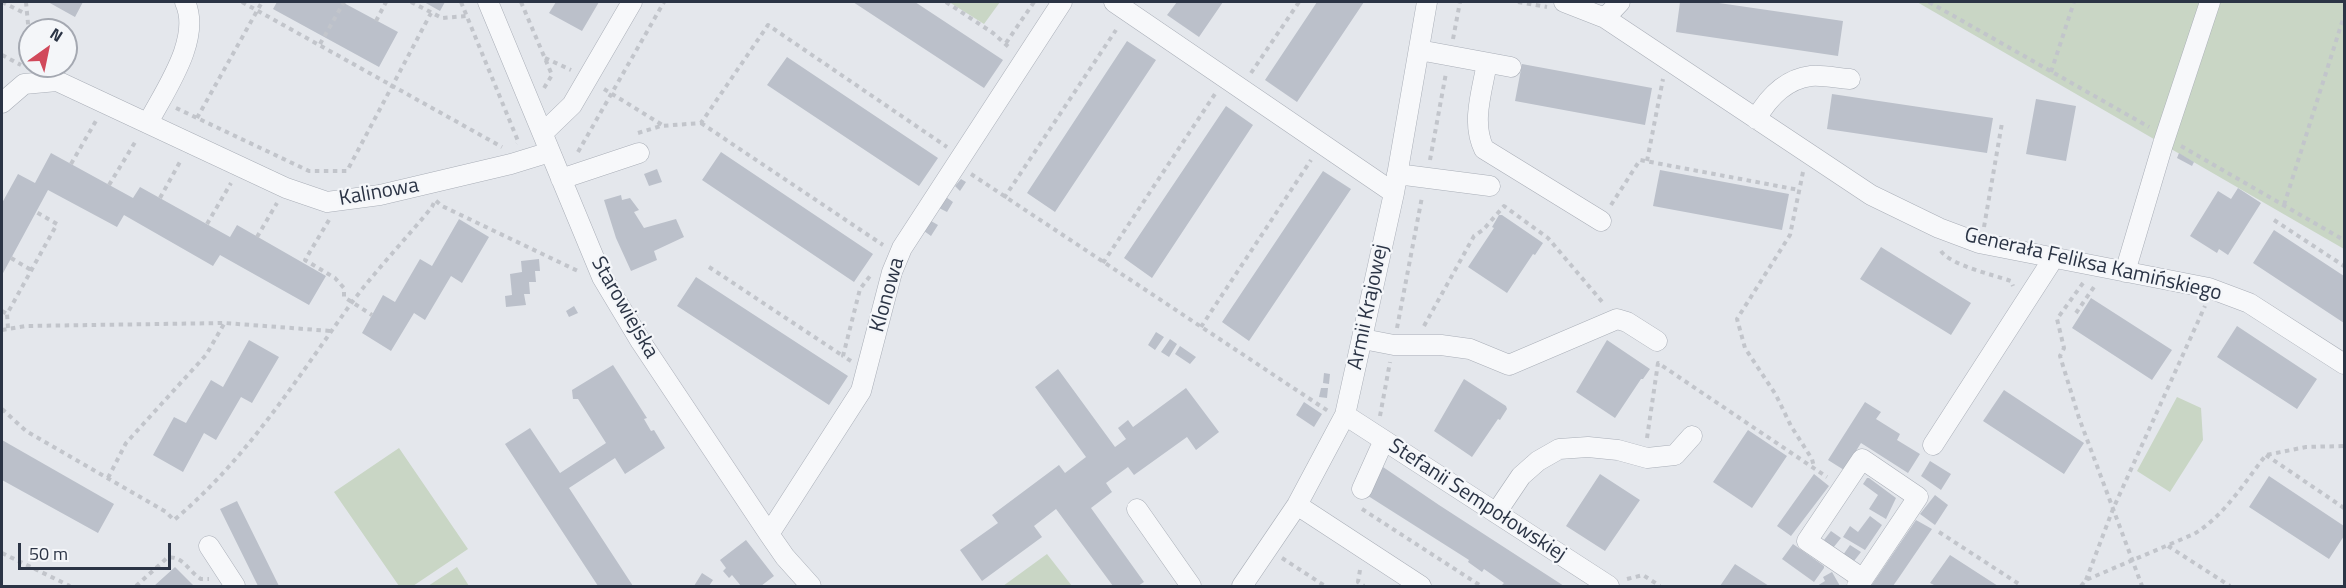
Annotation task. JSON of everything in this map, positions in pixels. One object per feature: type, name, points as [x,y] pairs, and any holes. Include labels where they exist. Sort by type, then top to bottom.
[{"type":"street","points":[[144,130],[186,48],[190,23],[185,2]]},
{"type":"street","name":"Starowiejska","points":[[489,2],[544,132],[550,152],[570,176],[602,277],[621,310],[769,534],[785,557],[811,586]]},
{"type":"street","points":[[544,132],[572,105],[632,2]]},
{"type":"street","name":"Klonowa","points":[[769,534],[861,391],[892,272],[902,248],[1062,2]]},
{"type":"street","points":[[1114,2],[1396,183],[1426,179],[1490,186]]},
{"type":"street","name":"Armii Krajowej","points":[[1242,586],[1297,505],[1339,415],[1362,339],[1396,183],[1427,2]]},
{"type":"street","name":"Generała Feliksa Kamińskiego","points":[[1564,2],[1605,18],[1871,195],[1893,207],[1979,243],[2209,288],[2249,303],[2344,364]]},
{"type":"street","points":[[1605,18],[1620,2]]},
{"type":"street","points":[[2125,272],[2210,2]]},
{"type":"street","points":[[1419,50],[1511,68]]},
{"type":"street","points":[[1486,63],[1477,125],[1478,138],[1484,149],[1601,220]]},
{"type":"street","points":[[1756,118],[1773,94],[1791,82],[1811,76],[1850,79]]},
{"type":"street","name":"Kalinowa","points":[[2,103],[24,84],[57,81],[144,130],[286,188],[327,202],[380,195],[508,158],[550,152]]},
{"type":"street","points":[[570,176],[639,153]]},
{"type":"street","points":[[1933,445],[2053,259]]},
{"type":"street","points":[[1362,339],[1394,345],[1470,349],[1509,365],[1617,319],[1627,322],[1657,341]]},
{"type":"street","name":"Stefanii Sempołowskiej","points":[[1339,415],[1379,437],[1496,513],[1613,584]]},
{"type":"street","points":[[1496,513],[1521,477],[1538,461],[1559,449],[1588,447],[1618,450],[1644,457],[1675,455],[1692,436]]},
{"type":"street","points":[[1362,489],[1379,437]]},
{"type":"street","points":[[1862,459],[1918,497],[1860,583],[1807,541],[1862,459]]},
{"type":"street","points":[[1297,505],[1421,586]]},
{"type":"street","points":[[1137,508],[1191,586]]},
{"type":"street","points":[[209,546],[232,581]]},
{"type":"path","points":[[2,2],[26,15]]},
{"type":"path","points":[[26,2],[26,18]]},
{"type":"path","points":[[242,2],[500,145],[508,158],[518,141],[461,2]]},
{"type":"path","points":[[196,118],[262,2]]},
{"type":"path","points":[[320,44],[344,2]]},
{"type":"path","points":[[376,21],[386,2]]},
{"type":"path","points":[[411,2],[441,18],[467,16]]},
{"type":"path","points":[[521,2],[552,75],[540,93]]},
{"type":"path","points":[[570,176],[572,160],[664,2]]},
{"type":"path","points":[[1006,43],[1034,2]]},
{"type":"path","points":[[1246,81],[1299,2]]},
{"type":"path","points":[[1379,437],[1378,428],[1460,2]]},
{"type":"path","points":[[1929,2],[2344,240]]},
{"type":"path","points":[[2051,72],[2074,2]]},
{"type":"path","points":[[160,100],[309,171],[346,171],[431,13]]},
{"type":"path","points":[[2284,205],[2344,16]]},
{"type":"path","points":[[702,123],[768,24],[955,153]]},
{"type":"path","points":[[1004,198],[1116,30]]},
{"type":"path","points":[[545,57],[612,93],[664,126]]},
{"type":"path","points":[[1647,161],[1664,73]]},
{"type":"path","points":[[1103,263],[1216,93]]},
{"type":"path","points":[[71,164],[99,116]]},
{"type":"path","points":[[638,133],[664,126],[702,123],[890,250]]},
{"type":"path","points":[[1984,232],[2002,123]]},
{"type":"path","points":[[110,185],[144,130]]},
{"type":"path","points":[[580,149],[591,146]]},
{"type":"path","points":[[1201,327],[1317,152]]},
{"type":"path","points":[[160,198],[183,157]]},
{"type":"path","points":[[1601,220],[1640,160],[1799,190]]},
{"type":"path","points":[[1805,165],[1790,235],[1737,319],[1745,348],[1776,395],[1791,426],[1812,459],[1814,467]]},
{"type":"path","points":[[966,171],[1103,263],[1339,415]]},
{"type":"path","points":[[207,224],[233,180]]},
{"type":"path","points":[[2,409],[26,431],[166,512],[174,520],[217,480],[245,449],[352,302],[432,207],[435,200],[442,206],[590,278]]},
{"type":"path","points":[[257,237],[278,202]]},
{"type":"path","points":[[1414,345],[1474,236],[1483,230],[1504,206],[1548,238],[1617,319]]},
{"type":"path","points":[[8,327],[8,314],[57,224],[36,212]]},
{"type":"path","points":[[331,216],[305,260],[334,278],[344,288],[344,297],[372,315]]},
{"type":"path","points":[[2274,220],[2344,266]]},
{"type":"path","points":[[11,258],[31,270]]},
{"type":"path","points":[[709,267],[843,356]]},
{"type":"path","points":[[2076,313],[2097,283],[2083,283],[2056,319],[2064,348],[2060,356],[2079,418],[2142,586]]},
{"type":"path","points":[[2081,586],[2086,580],[2113,508],[2206,304],[2196,302]]},
{"type":"path","points":[[2,311],[8,314]]},
{"type":"path","points":[[2,330],[8,327],[225,323],[331,332]]},
{"type":"path","points":[[108,478],[126,443],[206,355],[225,323]]},
{"type":"path","points":[[1644,457],[1658,363],[1843,488]]},
{"type":"path","points":[[2086,580],[2209,525],[2226,507],[2266,455],[2306,447],[2344,446]]},
{"type":"path","points":[[2266,455],[2344,508]]},
{"type":"path","points":[[1939,532],[2022,586]]},
{"type":"path","points":[[2168,545],[2230,586]]},
{"type":"path","points":[[1267,550],[1325,586]]},
{"type":"path","points":[[2,553],[70,586]]},
{"type":"path","points":[[136,586],[167,558],[172,557],[181,560],[201,579],[232,581]]},
{"type":"path","points":[[1613,584],[1643,575],[1660,586]]},
{"type":"green space","points":[[949,2],[1000,2],[984,24]]},
{"type":"green space","points":[[1917,2],[2344,2],[2344,249]]},
{"type":"green space","points":[[2177,397],[2201,408],[2203,440],[2170,492],[2137,471]]},
{"type":"green space","points":[[399,448],[468,549],[413,586],[399,586],[334,492]]},
{"type":"green space","points":[[1047,554],[1072,586],[1003,586]]},
{"type":"green space","points":[[457,567],[469,586],[428,586]]},
{"type":"building","points":[[48,2],[83,2],[75,17]]},
{"type":"building","points":[[277,2],[342,2],[398,32],[379,67],[273,9]]},
{"type":"building","points":[[424,2],[445,2],[440,11]]},
{"type":"building","points":[[556,2],[599,2],[582,31],[549,13]]},
{"type":"building","points":[[853,2],[915,2],[1003,60],[984,88]]},
{"type":"building","points":[[1177,2],[1223,2],[1199,37],[1167,15]]},
{"type":"building","points":[[1317,2],[1364,2],[1297,102],[1265,80]]},
{"type":"building","points":[[1680,2],[1712,2],[1843,21],[1838,56],[1676,32]]},
{"type":"building","points":[[1127,41],[1156,60],[1055,212],[1027,193]]},
{"type":"building","points":[[787,57],[938,158],[919,186],[767,85]]},
{"type":"building","points":[[1522,64],[1652,88],[1645,125],[1515,101]]},
{"type":"building","points":[[1832,94],[1993,118],[1987,153],[1827,129]]},
{"type":"building","points":[[2036,99],[2076,106],[2066,161],[2026,154]]},
{"type":"building","points":[[1226,106],[1253,125],[1152,278],[1124,258]]},
{"type":"building","points":[[721,152],[873,254],[854,282],[702,180]]},
{"type":"building","points":[[51,153],[133,198],[140,187],[230,237],[237,225],[326,276],[309,305],[220,255],[213,266],[124,215],[117,227],[48,190],[2,275],[2,203],[18,174],[35,183]]},
{"type":"building","points":[[2179,153],[2194,162],[2192,166],[2177,158]]},
{"type":"building","points":[[657,169],[662,182],[649,186],[644,174]]},
{"type":"building","points":[[1660,170],[1789,194],[1782,230],[1653,206]]},
{"type":"building","points":[[1323,171],[1351,189],[1249,341],[1222,322]]},
{"type":"building","points":[[961,179],[966,182],[960,191],[955,186]]},
{"type":"building","points":[[2238,188],[2261,203],[2228,255],[2219,249],[2217,253],[2190,236],[2218,191],[2231,199]]},
{"type":"building","points":[[621,195],[622,200],[630,198],[639,210],[634,212],[644,228],[676,219],[684,237],[654,251],[657,260],[631,271],[616,238],[604,200]]},
{"type":"building","points":[[946,197],[953,202],[947,212],[939,208]]},
{"type":"building","points":[[1499,215],[1543,243],[1507,293],[1468,267],[1494,228],[1492,227]]},
{"type":"building","points":[[459,219],[489,237],[462,283],[451,276],[425,320],[414,313],[391,351],[362,333],[383,295],[395,302],[420,259],[432,266]]},
{"type":"building","points":[[931,221],[938,225],[931,236],[924,231]]},
{"type":"building","points":[[2274,230],[2344,276],[2344,323],[2253,263]]},
{"type":"building","points":[[1881,247],[1971,303],[1951,335],[1860,279]]},
{"type":"building","points":[[539,259],[540,271],[535,271],[536,282],[529,282],[530,294],[524,294],[526,305],[506,307],[505,296],[512,295],[510,274],[522,272],[521,261]]},
{"type":"building","points":[[696,277],[848,376],[829,405],[677,306]]},
{"type":"building","points":[[2091,298],[2172,350],[2152,380],[2072,328]]},
{"type":"building","points":[[574,306],[578,313],[569,317],[566,311]]},
{"type":"building","points":[[2237,326],[2317,379],[2297,409],[2217,357]]},
{"type":"building","points":[[1156,332],[1164,337],[1155,350],[1148,345]]},
{"type":"building","points":[[1170,339],[1177,344],[1169,357],[1161,352]]},
{"type":"building","points":[[249,340],[279,357],[252,403],[241,397],[216,440],[204,433],[183,472],[153,455],[174,417],[186,423],[211,380],[223,387]]},
{"type":"building","points":[[1607,340],[1650,369],[1615,418],[1576,392]]},
{"type":"building","points":[[1180,346],[1196,357],[1190,364],[1175,354]]},
{"type":"building","points":[[613,365],[647,418],[644,419],[651,431],[654,430],[665,448],[625,474],[615,458],[569,488],[633,586],[598,586],[505,444],[530,428],[560,473],[606,443],[578,399],[573,399],[572,390]]},
{"type":"building","points":[[1058,369],[1115,447],[1126,439],[1118,428],[1128,420],[1133,427],[1186,388],[1219,432],[1196,450],[1187,437],[1134,475],[1128,467],[1106,483],[1112,492],[1091,508],[1144,582],[1138,586],[1113,586],[1056,509],[1034,526],[1042,537],[982,581],[960,550],[998,523],[992,515],[1059,465],[1065,473],[1086,457],[1035,387]]},
{"type":"building","points":[[1324,373],[1330,374],[1329,384],[1323,383]]},
{"type":"building","points":[[1464,379],[1506,406],[1507,409],[1472,457],[1434,431]]},
{"type":"building","points":[[1321,388],[1328,388],[1327,398],[1319,397]]},
{"type":"building","points":[[2004,390],[2084,443],[2064,474],[1983,421]]},
{"type":"building","points":[[1304,402],[1322,414],[1314,427],[1296,415]]},
{"type":"building","points":[[1865,402],[1881,412],[1876,419],[1900,434],[1897,440],[1920,454],[1908,473],[1861,443],[1844,470],[1828,460]]},
{"type":"building","points":[[1748,430],[1787,456],[1752,508],[1713,482]]},
{"type":"building","points":[[2,440],[114,504],[98,533],[2,480]]},
{"type":"building","points":[[1930,461],[1951,474],[1941,490],[1921,476]]},
{"type":"building","points":[[1383,467],[1564,586],[1505,586],[1484,569],[1482,572],[1468,562],[1469,560],[1365,494]]},
{"type":"building","points":[[1600,474],[1640,500],[1605,551],[1566,526]]},
{"type":"building","points":[[1814,474],[1829,486],[1791,536],[1777,526]]},
{"type":"building","points":[[2269,476],[2344,526],[2344,536],[2329,559],[2249,507]]},
{"type":"building","points":[[1867,478],[1896,498],[1886,519],[1869,509],[1878,495],[1863,484]]},
{"type":"building","points":[[1935,495],[1948,505],[1935,525],[1920,514]]},
{"type":"building","points":[[237,501],[279,586],[258,586],[220,509]]},
{"type":"building","points":[[1870,516],[1882,525],[1865,550],[1843,537],[1850,526],[1858,532]]},
{"type":"building","points":[[1916,520],[1932,529],[1893,586],[1871,586]]},
{"type":"building","points":[[1831,531],[1841,538],[1833,548],[1824,540]]},
{"type":"building","points":[[746,540],[774,576],[761,586],[741,586],[732,575],[729,578],[723,571],[726,568],[720,560]]},
{"type":"building","points":[[1793,544],[1824,566],[1814,582],[1782,559]]},
{"type":"building","points":[[1850,545],[1861,552],[1854,561],[1843,555]]},
{"type":"building","points":[[1950,555],[1998,586],[1936,586],[1930,583]]},
{"type":"building","points":[[1735,564],[1769,586],[1720,586]]},
{"type":"building","points":[[175,567],[194,586],[154,586]]},
{"type":"building","points":[[1832,572],[1840,586],[1817,586],[1825,581],[1823,577]]},
{"type":"building","points":[[702,573],[713,580],[709,586],[694,586]]}]
